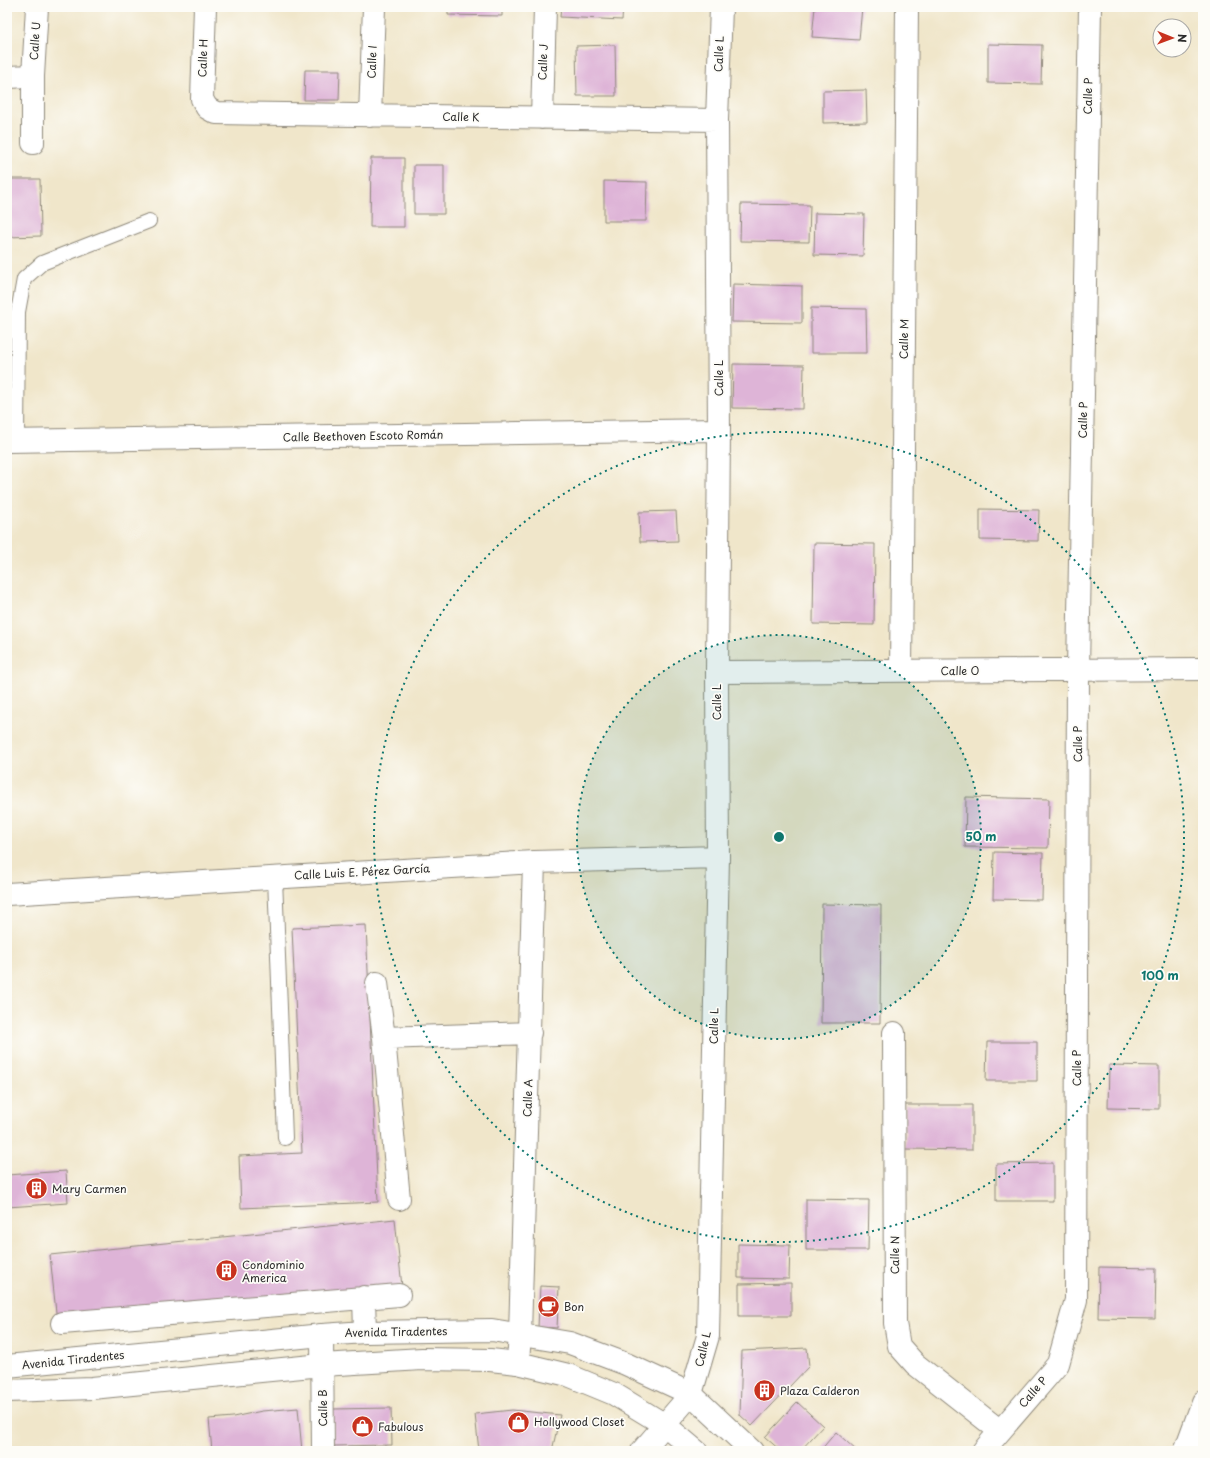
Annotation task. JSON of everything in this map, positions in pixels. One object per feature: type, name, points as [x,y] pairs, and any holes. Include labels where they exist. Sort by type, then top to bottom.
[{"type":"street","name":"Calle U","points":[[32,143],[33,76],[38,7]]},
{"type":"street","name":"Calle H","points":[[205,7],[202,99],[207,108]]},
{"type":"street","name":"Calle I","points":[[370,116],[374,7]]},
{"type":"street","name":"Calle J","points":[[542,118],[545,7]]},
{"type":"street","name":"Calle L","points":[[691,1394],[708,1336],[718,857],[717,672],[719,430],[717,120],[721,7]]},
{"type":"street","name":"Calle M","points":[[901,671],[907,7]]},
{"type":"street","name":"Calle P","points":[[983,1451],[1058,1364],[1076,1300],[1078,670],[1090,7]]},
{"type":"street","name":"Calle U","points":[[7,77],[33,76]]},
{"type":"street","name":"Calle K","points":[[207,108],[216,113],[717,120]]},
{"type":"street","name":"Calle Beethoven Escoto Román","points":[[12,441],[719,430]]},
{"type":"street","name":"Calle O","points":[[717,672],[1203,669]]},
{"type":"street","name":"Calle Luis E. Pérez García","points":[[7,894],[534,862],[718,857]]},
{"type":"street","name":"Calle A","points":[[518,1363],[530,1033],[534,862]]},
{"type":"street","points":[[377,983],[384,1038],[399,1199]]},
{"type":"street","points":[[384,1038],[530,1033]]},
{"type":"street","name":"Calle N","points":[[894,1033],[895,1323],[899,1346],[915,1364],[1000,1431]]},
{"type":"street","points":[[62,1323],[399,1295]]},
{"type":"street","points":[[364,1297],[365,1332]]},
{"type":"street","name":"Avenida Tiradentes","points":[[7,1366],[322,1335],[365,1332],[492,1330],[570,1343],[626,1364],[691,1394],[752,1451]]},
{"type":"street","name":"Calle B","points":[[322,1335],[323,1451]]},
{"type":"street","points":[[7,1391],[92,1388],[322,1365],[422,1359],[490,1360],[518,1363],[568,1375],[614,1394],[665,1425],[696,1451]]},
{"type":"street","points":[[642,1451],[691,1394]]},
{"type":"street","points":[[1185,1451],[1203,1402]]},
{"type":"lane","points":[[12,441],[12,333],[18,312],[24,279],[42,263],[149,221]]},
{"type":"lane","points":[[275,878],[285,1138]]},
{"type":"building","points":[[448,7],[502,7],[502,16],[448,15]]},
{"type":"building","points":[[561,7],[623,7],[622,20],[560,17]]},
{"type":"building","points":[[815,7],[862,7],[859,40],[812,37]]},
{"type":"building","points":[[988,44],[1042,45],[1041,84],[988,83]]},
{"type":"building","points":[[615,45],[616,96],[577,96],[576,46]]},
{"type":"building","points":[[305,70],[340,70],[339,100],[304,100]]},
{"type":"building","points":[[866,90],[867,122],[823,123],[823,91]]},
{"type":"building","points":[[371,158],[404,158],[404,227],[370,227]]},
{"type":"building","points":[[414,165],[444,165],[444,214],[414,214]]},
{"type":"building","points":[[7,179],[40,179],[41,236],[7,237]]},
{"type":"building","points":[[604,181],[647,182],[646,221],[604,221]]},
{"type":"building","points":[[741,204],[810,205],[809,242],[740,241]]},
{"type":"building","points":[[815,213],[864,214],[863,256],[814,255]]},
{"type":"building","points":[[733,284],[802,286],[802,323],[732,322]]},
{"type":"building","points":[[811,308],[866,309],[867,353],[811,353]]},
{"type":"building","points":[[733,364],[804,365],[803,409],[732,408]]},
{"type":"building","points":[[980,509],[1039,510],[1038,541],[980,540]]},
{"type":"building","points":[[676,511],[678,541],[640,542],[639,512]]},
{"type":"building","points":[[814,543],[875,544],[874,625],[813,624]]},
{"type":"building","points":[[966,797],[1049,799],[1048,848],[965,847]]},
{"type":"building","points":[[994,852],[1043,853],[1042,900],[993,899]]},
{"type":"building","points":[[822,904],[881,905],[880,1023],[821,1023]]},
{"type":"building","points":[[366,925],[378,1202],[241,1208],[239,1156],[302,1153],[292,928]]},
{"type":"building","points":[[987,1042],[1037,1042],[1037,1081],[986,1081]]},
{"type":"building","points":[[1109,1065],[1159,1066],[1159,1109],[1108,1108]]},
{"type":"building","points":[[905,1105],[972,1105],[972,1150],[905,1149]]},
{"type":"building","points":[[1053,1163],[1053,1201],[996,1201],[996,1164]]},
{"type":"building","name":"Mary Carmen","points":[[66,1171],[68,1203],[7,1207],[7,1175]]},
{"type":"building","points":[[806,1199],[869,1200],[868,1250],[806,1250]]},
{"type":"building","name":"Condominio America","points":[[395,1219],[402,1287],[57,1322],[50,1255]]},
{"type":"building","points":[[738,1244],[790,1245],[789,1279],[738,1278]]},
{"type":"building","points":[[1099,1267],[1156,1268],[1155,1319],[1098,1318]]},
{"type":"building","points":[[791,1283],[791,1316],[739,1316],[739,1284]]},
{"type":"building","name":"Bon","points":[[540,1286],[559,1287],[557,1328],[538,1327]]},
{"type":"building","name":"Plaza Calderon","points":[[807,1348],[809,1366],[752,1426],[740,1415],[742,1351]]},
{"type":"building","points":[[797,1402],[823,1426],[800,1451],[781,1451],[765,1437]]},
{"type":"building","points":[[298,1408],[302,1451],[212,1451],[209,1419],[233,1417],[262,1411]]},
{"type":"building","name":"Fabulous","points":[[391,1408],[392,1445],[333,1446],[333,1409]]},
{"type":"building","points":[[512,1410],[560,1415],[552,1451],[479,1451],[475,1414]]},
{"type":"building","points":[[836,1432],[857,1451],[820,1451]]},
{"type":"place","name":"Mary Carmen","points":[[37,1189]]},
{"type":"place","name":"Condominio America","points":[[226,1271]]},
{"type":"place","name":"Bon","points":[[548,1307]]},
{"type":"place","name":"Plaza Calderon","points":[[764,1391]]},
{"type":"place","name":"Hollywood Closet","points":[[519,1422]]},
{"type":"place","name":"Fabulous","points":[[362,1427]]}]
